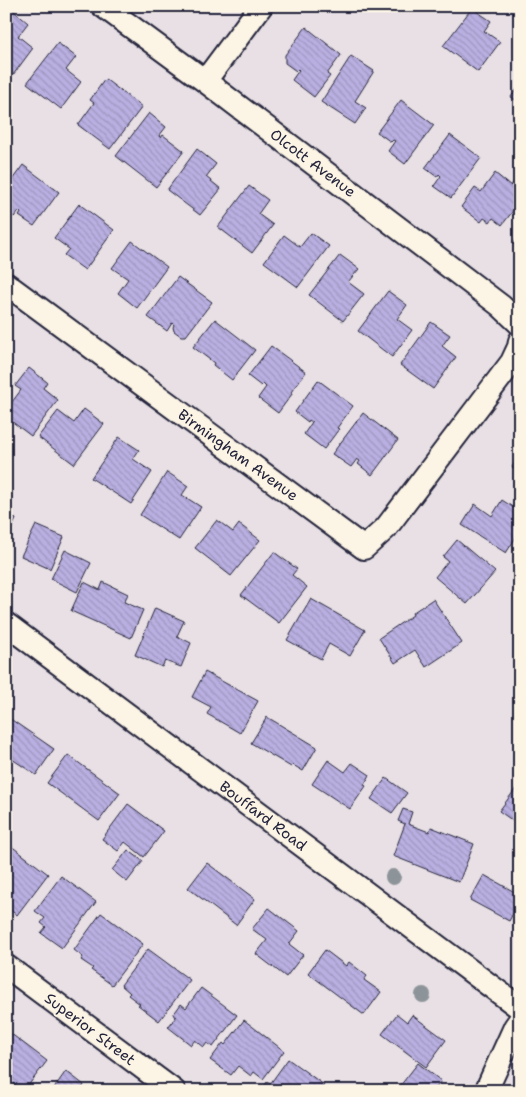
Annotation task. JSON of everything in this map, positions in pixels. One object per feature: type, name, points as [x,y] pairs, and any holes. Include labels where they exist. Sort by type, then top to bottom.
[{"type":"street","name":"Olcott Avenue","points":[[103,6],[205,81],[501,306],[520,324]]},
{"type":"street","points":[[205,81],[261,6]]},
{"type":"street","name":"Birmingham Avenue","points":[[6,284],[364,548],[386,528],[448,447],[512,362],[520,341]]},
{"type":"street","name":"Bouffard Road","points":[[6,624],[520,1008]]},
{"type":"street","name":"Superior Street","points":[[6,966],[174,1091]]},
{"type":"street","points":[[486,1091],[520,1020]]},
{"type":"building","points":[[10,8],[28,23],[18,36],[33,48],[13,75],[6,69],[6,13]]},
{"type":"building","points":[[472,8],[491,21],[484,31],[500,42],[478,72],[443,46]]},
{"type":"building","points":[[306,27],[341,55],[327,74],[330,76],[314,97],[292,80],[299,70],[296,71],[285,63],[285,55]]},
{"type":"building","points":[[58,43],[76,57],[66,70],[81,82],[61,109],[27,83]]},
{"type":"building","points":[[351,56],[374,71],[355,101],[366,108],[355,124],[321,102]]},
{"type":"building","points":[[105,79],[142,107],[110,149],[78,125],[94,103],[90,100]]},
{"type":"building","points":[[520,85],[520,103],[511,97]]},
{"type":"building","points":[[401,100],[434,125],[405,164],[388,151],[395,141],[391,142],[377,132]]},
{"type":"building","points":[[149,113],[166,127],[159,136],[161,138],[163,135],[184,151],[156,187],[116,156]]},
{"type":"building","points":[[450,135],[481,158],[451,198],[434,186],[441,176],[439,174],[437,177],[425,168]]},
{"type":"building","points":[[197,149],[216,164],[206,177],[221,189],[200,215],[167,190]]},
{"type":"building","points":[[23,165],[59,192],[34,226],[19,216],[21,213],[19,211],[14,217],[6,211],[6,188]]},
{"type":"building","points":[[495,173],[511,186],[517,177],[520,179],[520,202],[502,225],[493,218],[490,222],[484,218],[481,222],[461,207],[475,188],[481,192]]},
{"type":"building","points":[[249,186],[268,200],[258,214],[273,225],[252,253],[218,227]]},
{"type":"building","points":[[79,204],[114,230],[85,270],[64,255],[69,249],[54,238]]},
{"type":"building","points":[[311,233],[329,246],[298,287],[264,262],[284,235],[300,247]]},
{"type":"building","points":[[520,234],[520,249],[513,244]]},
{"type":"building","points":[[132,241],[167,267],[137,308],[118,293],[128,279],[112,268]]},
{"type":"building","points":[[340,255],[359,269],[348,282],[364,294],[343,321],[309,295]]},
{"type":"building","points":[[178,277],[212,302],[186,336],[181,336],[174,331],[172,323],[167,331],[148,317]]},
{"type":"building","points":[[388,291],[407,305],[397,319],[412,330],[392,357],[358,331]]},
{"type":"building","points":[[215,319],[255,350],[232,380],[193,347]]},
{"type":"building","points":[[431,322],[450,335],[442,346],[456,357],[433,389],[400,365]]},
{"type":"building","points":[[271,346],[306,372],[278,413],[258,398],[266,387],[263,384],[261,386],[248,376]]},
{"type":"building","points":[[29,368],[47,382],[43,388],[58,400],[31,436],[6,417],[6,410],[21,390],[15,386]]},
{"type":"building","points":[[318,380],[353,406],[324,449],[304,434],[312,422],[309,420],[308,422],[295,412]]},
{"type":"building","points":[[84,409],[104,424],[74,464],[38,437],[58,411],[74,423]]},
{"type":"building","points":[[363,413],[398,440],[372,475],[358,464],[360,461],[357,459],[351,467],[332,454]]},
{"type":"building","points":[[119,437],[139,450],[133,459],[152,472],[131,504],[91,478]]},
{"type":"building","points":[[520,455],[520,473],[512,467]]},
{"type":"building","points":[[167,472],[188,486],[182,495],[201,507],[179,540],[140,515]]},
{"type":"building","points":[[502,500],[520,512],[520,531],[506,553],[462,525],[475,504],[492,516]]},
{"type":"building","points":[[6,515],[16,519],[6,541]]},
{"type":"building","points":[[217,520],[233,532],[239,524],[260,540],[231,576],[195,548]]},
{"type":"building","points":[[36,525],[64,537],[50,569],[21,556]]},
{"type":"building","points":[[457,540],[495,572],[467,604],[435,577],[448,561],[443,557]]},
{"type":"building","points":[[65,550],[91,563],[77,592],[51,579]]},
{"type":"building","points":[[274,552],[297,569],[292,575],[307,587],[279,623],[241,595]]},
{"type":"building","points":[[84,582],[100,590],[103,582],[128,594],[124,602],[143,610],[131,638],[71,611]]},
{"type":"building","points":[[311,599],[365,630],[350,656],[329,644],[321,659],[287,640]]},
{"type":"building","points":[[433,599],[462,643],[426,667],[415,650],[395,663],[379,638]]},
{"type":"building","points":[[155,608],[184,621],[177,636],[191,643],[181,667],[165,661],[162,667],[135,655]]},
{"type":"building","points":[[205,672],[258,701],[240,733],[207,714],[211,707],[192,697]]},
{"type":"building","points":[[6,716],[54,749],[36,775],[6,755]]},
{"type":"building","points":[[267,717],[317,747],[303,771],[293,765],[291,767],[251,743]]},
{"type":"building","points":[[68,755],[120,793],[99,821],[47,783]]},
{"type":"building","points":[[328,760],[345,772],[352,763],[370,775],[364,785],[366,786],[350,809],[312,784]]},
{"type":"building","points":[[386,778],[407,793],[392,813],[371,799]]},
{"type":"building","points":[[520,783],[520,826],[499,811]]},
{"type":"building","points":[[128,804],[164,831],[144,857],[125,842],[118,851],[102,839]]},
{"type":"building","points":[[403,809],[412,812],[408,824],[429,832],[431,827],[474,844],[459,882],[393,856],[405,824],[398,821]]},
{"type":"building","points":[[6,842],[48,874],[17,915],[6,907]]},
{"type":"building","points":[[128,850],[143,861],[127,882],[112,870]]},
{"type":"building","points":[[207,863],[255,899],[236,925],[188,888]]},
{"type":"building","points":[[484,875],[520,895],[520,901],[509,921],[470,900]]},
{"type":"building","points":[[61,876],[96,902],[62,948],[41,933],[46,927],[41,923],[45,918],[35,911]]},
{"type":"building","points":[[269,908],[299,931],[289,944],[303,955],[286,977],[256,954],[267,940],[252,929]]},
{"type":"building","points":[[101,913],[143,944],[112,985],[91,970],[93,968],[81,960],[83,957],[74,950]]},
{"type":"building","points":[[148,949],[190,980],[159,1021],[138,1005],[140,1004],[128,995],[130,993],[121,985]]},
{"type":"building","points":[[325,950],[346,966],[349,962],[367,976],[364,980],[381,992],[364,1015],[308,973]]},
{"type":"building","points":[[201,988],[237,1015],[213,1047],[207,1043],[204,1047],[195,1040],[191,1045],[168,1027],[176,1017],[173,1015],[181,1004],[186,1008]]},
{"type":"building","points":[[397,1014],[407,1022],[412,1015],[446,1040],[426,1067],[382,1034]]},
{"type":"building","points":[[244,1020],[284,1051],[263,1079],[254,1072],[251,1076],[238,1066],[231,1075],[210,1060],[223,1043],[225,1045]]},
{"type":"building","points":[[6,1030],[47,1061],[24,1091],[6,1078]]},
{"type":"building","points":[[288,1059],[324,1085],[320,1091],[261,1091],[267,1082],[270,1084]]},
{"type":"building","points":[[418,1063],[441,1081],[434,1091],[406,1091],[400,1086]]},
{"type":"building","points":[[66,1071],[84,1085],[82,1091],[52,1091]]}]
